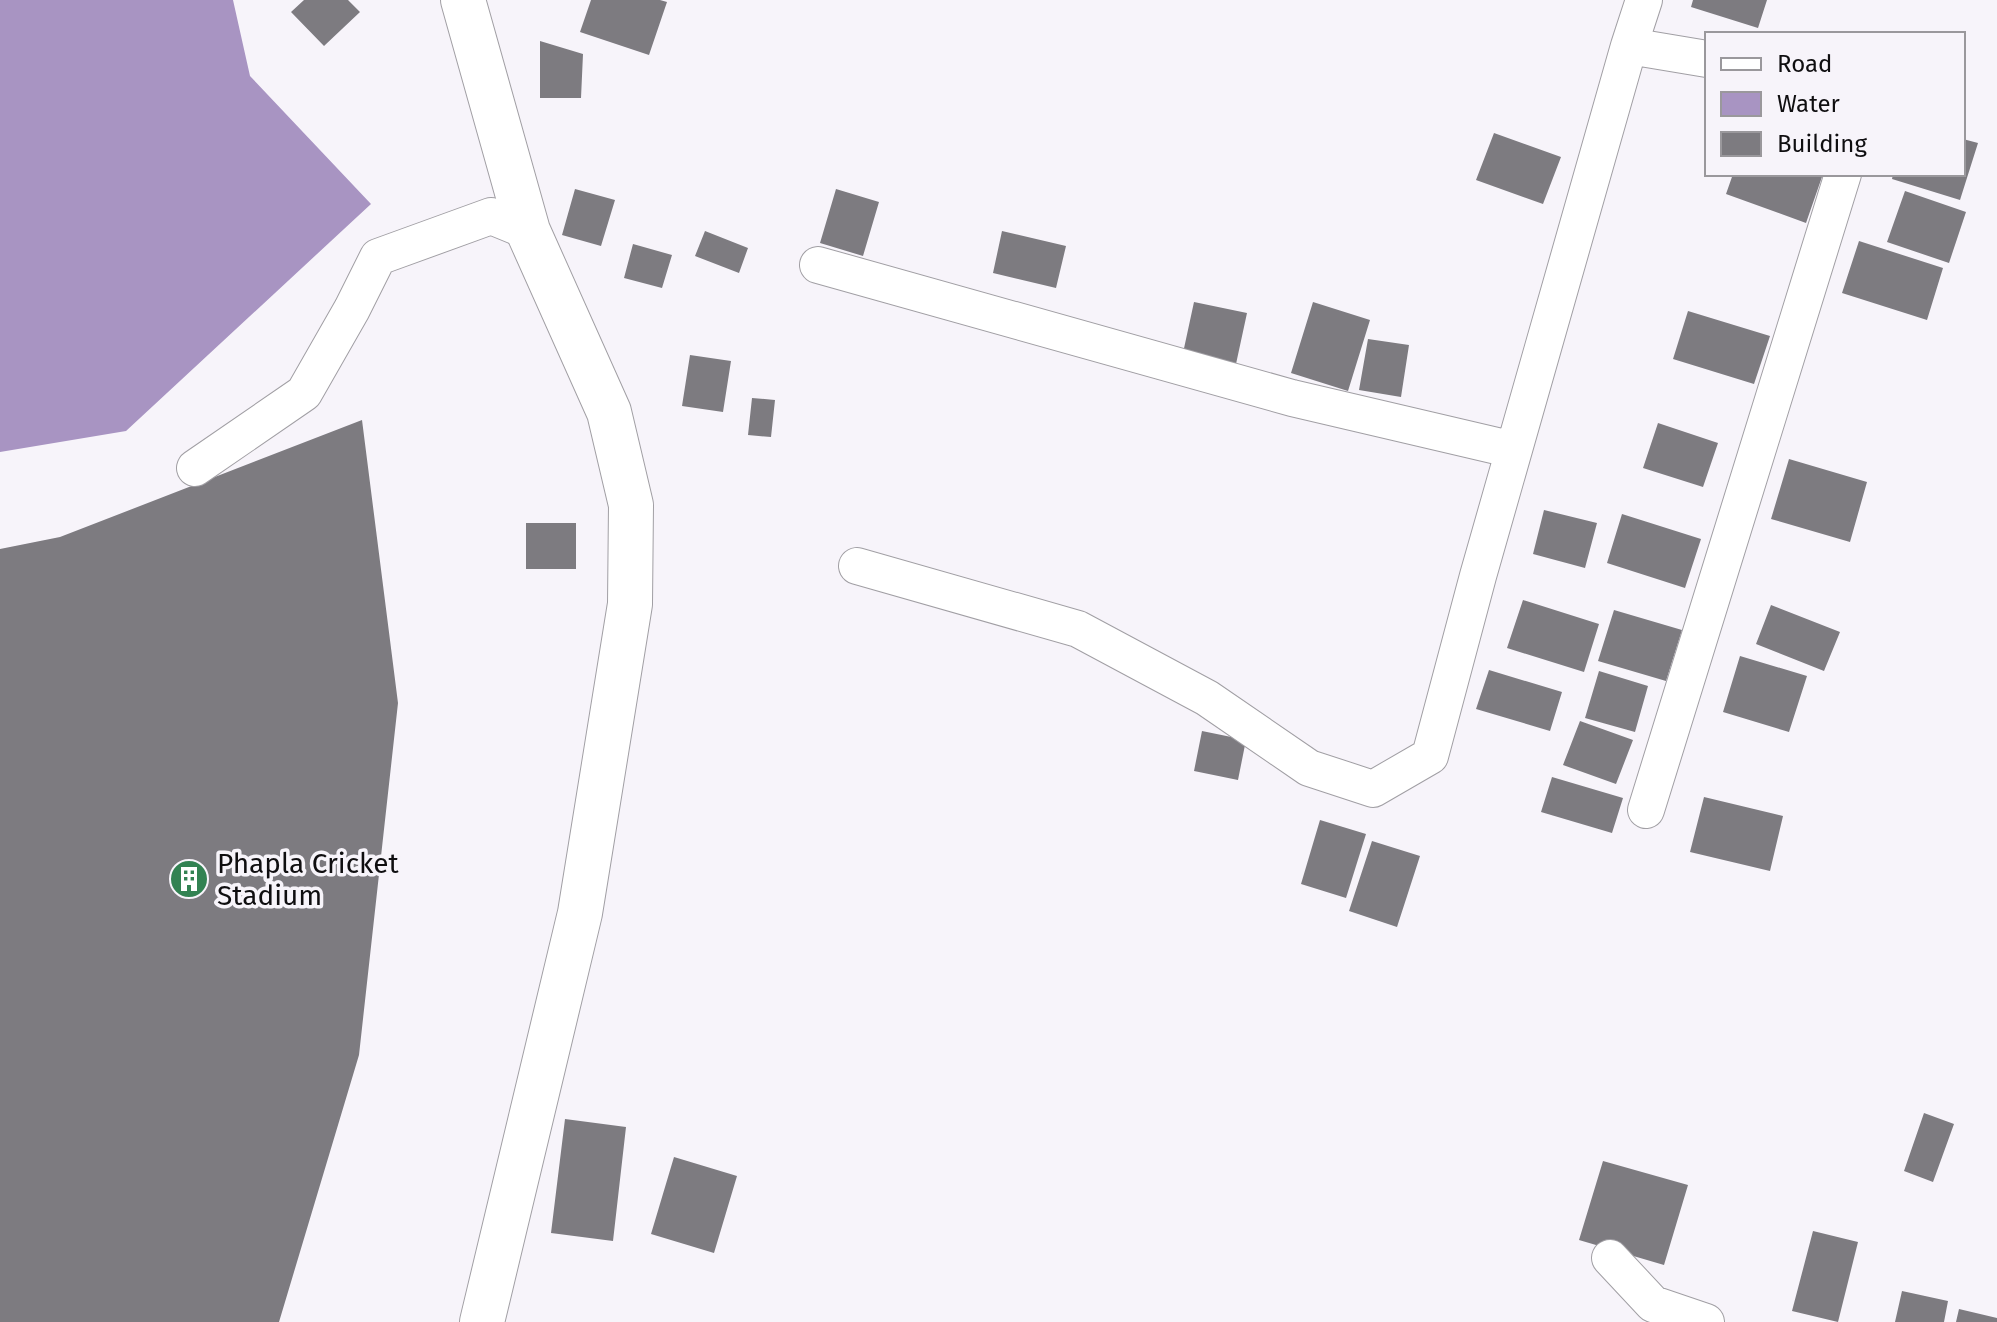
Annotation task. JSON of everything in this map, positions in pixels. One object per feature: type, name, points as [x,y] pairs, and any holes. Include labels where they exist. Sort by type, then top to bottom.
[{"type":"main road","points":[[463,0],[528,231],[609,412],[631,505],[630,604],[580,913],[482,1322]]},
{"type":"street","points":[[857,566],[1078,629],[1207,698],[1309,768],[1373,789],[1430,756],[1514,450],[1644,0]]},
{"type":"street","points":[[1629,46],[1705,59]]},
{"type":"street","points":[[1646,810],[1842,176]]},
{"type":"street","points":[[195,468],[304,393],[378,257],[491,216],[528,231]]},
{"type":"street","points":[[818,265],[1292,398],[1514,450]]},
{"type":"street","points":[[1610,1258],[1653,1304],[1706,1322]]},
{"type":"water","points":[[0,0],[233,0],[250,76],[371,204],[126,431],[0,452]]},
{"type":"building","points":[[304,0],[348,0],[360,12],[324,46],[291,12]]},
{"type":"building","points":[[591,0],[667,2],[649,55],[580,32]]},
{"type":"building","points":[[1693,0],[1767,0],[1758,28],[1691,7]]},
{"type":"building","points":[[540,41],[583,54],[581,98],[540,98]]},
{"type":"building","points":[[1494,133],[1561,157],[1543,204],[1476,180]]},
{"type":"building","points":[[1965,140],[1978,143],[1960,200],[1892,179],[1893,176],[1965,176]]},
{"type":"building","points":[[1732,176],[1822,176],[1806,223],[1726,194]]},
{"type":"building","points":[[575,189],[615,200],[601,246],[562,235]]},
{"type":"building","points":[[836,189],[879,202],[863,256],[820,243]]},
{"type":"building","points":[[1905,191],[1966,212],[1949,263],[1887,242]]},
{"type":"building","points":[[705,231],[748,248],[739,273],[695,256]]},
{"type":"building","points":[[1002,231],[1066,246],[1056,288],[993,273]]},
{"type":"building","points":[[1859,241],[1943,268],[1927,320],[1842,293]]},
{"type":"building","points":[[633,244],[672,255],[662,288],[624,278]]},
{"type":"building","points":[[1194,302],[1247,313],[1236,364],[1183,353]]},
{"type":"building","points":[[1313,302],[1370,320],[1348,391],[1291,373]]},
{"type":"building","points":[[1688,311],[1770,336],[1754,384],[1673,359]]},
{"type":"building","points":[[1368,339],[1409,345],[1401,397],[1359,390]]},
{"type":"building","points":[[690,355],[731,361],[723,412],[682,406]]},
{"type":"building","points":[[752,398],[775,400],[771,437],[748,435]]},
{"type":"building","name":"Phapla Cricket Stadium","points":[[362,420],[398,703],[359,1055],[279,1322],[0,1322],[0,549],[60,537]]},
{"type":"building","points":[[1658,423],[1718,443],[1703,487],[1643,468]]},
{"type":"building","points":[[1789,459],[1867,482],[1850,542],[1771,519]]},
{"type":"building","points":[[1544,510],[1597,523],[1585,568],[1533,554]]},
{"type":"building","points":[[1622,514],[1701,539],[1685,588],[1607,563]]},
{"type":"building","points":[[526,523],[576,523],[576,569],[526,569]]},
{"type":"building","points":[[1523,600],[1599,624],[1584,672],[1507,648]]},
{"type":"building","points":[[1771,605],[1840,632],[1824,671],[1756,644]]},
{"type":"building","points":[[1614,610],[1682,630],[1666,681],[1598,661]]},
{"type":"building","points":[[1740,656],[1807,676],[1789,732],[1723,712]]},
{"type":"building","points":[[1489,670],[1562,692],[1550,731],[1476,709]]},
{"type":"building","points":[[1599,671],[1648,686],[1635,732],[1585,718]]},
{"type":"building","points":[[1580,721],[1633,740],[1616,784],[1563,765]]},
{"type":"building","points":[[1202,731],[1246,740],[1238,780],[1194,771]]},
{"type":"building","points":[[1552,777],[1623,798],[1612,833],[1541,812]]},
{"type":"building","points":[[1704,797],[1783,816],[1770,871],[1690,852]]},
{"type":"building","points":[[1320,820],[1366,834],[1346,898],[1301,884]]},
{"type":"building","points":[[1372,841],[1420,856],[1397,927],[1349,911]]},
{"type":"building","points":[[1924,1113],[1954,1124],[1933,1182],[1904,1171]]},
{"type":"building","points":[[565,1119],[626,1127],[613,1241],[551,1233]]},
{"type":"building","points":[[674,1157],[737,1176],[714,1253],[651,1234]]},
{"type":"building","points":[[1603,1161],[1688,1185],[1664,1265],[1579,1240]]},
{"type":"building","points":[[1813,1231],[1858,1242],[1838,1322],[1792,1311]]},
{"type":"building","points":[[1902,1291],[1948,1301],[1944,1322],[1895,1322]]},
{"type":"building","points":[[1959,1309],[1997,1318],[1997,1322],[1956,1322]]},
{"type":"place","name":"Phapla Cricket Stadium","points":[[189,879]]}]
